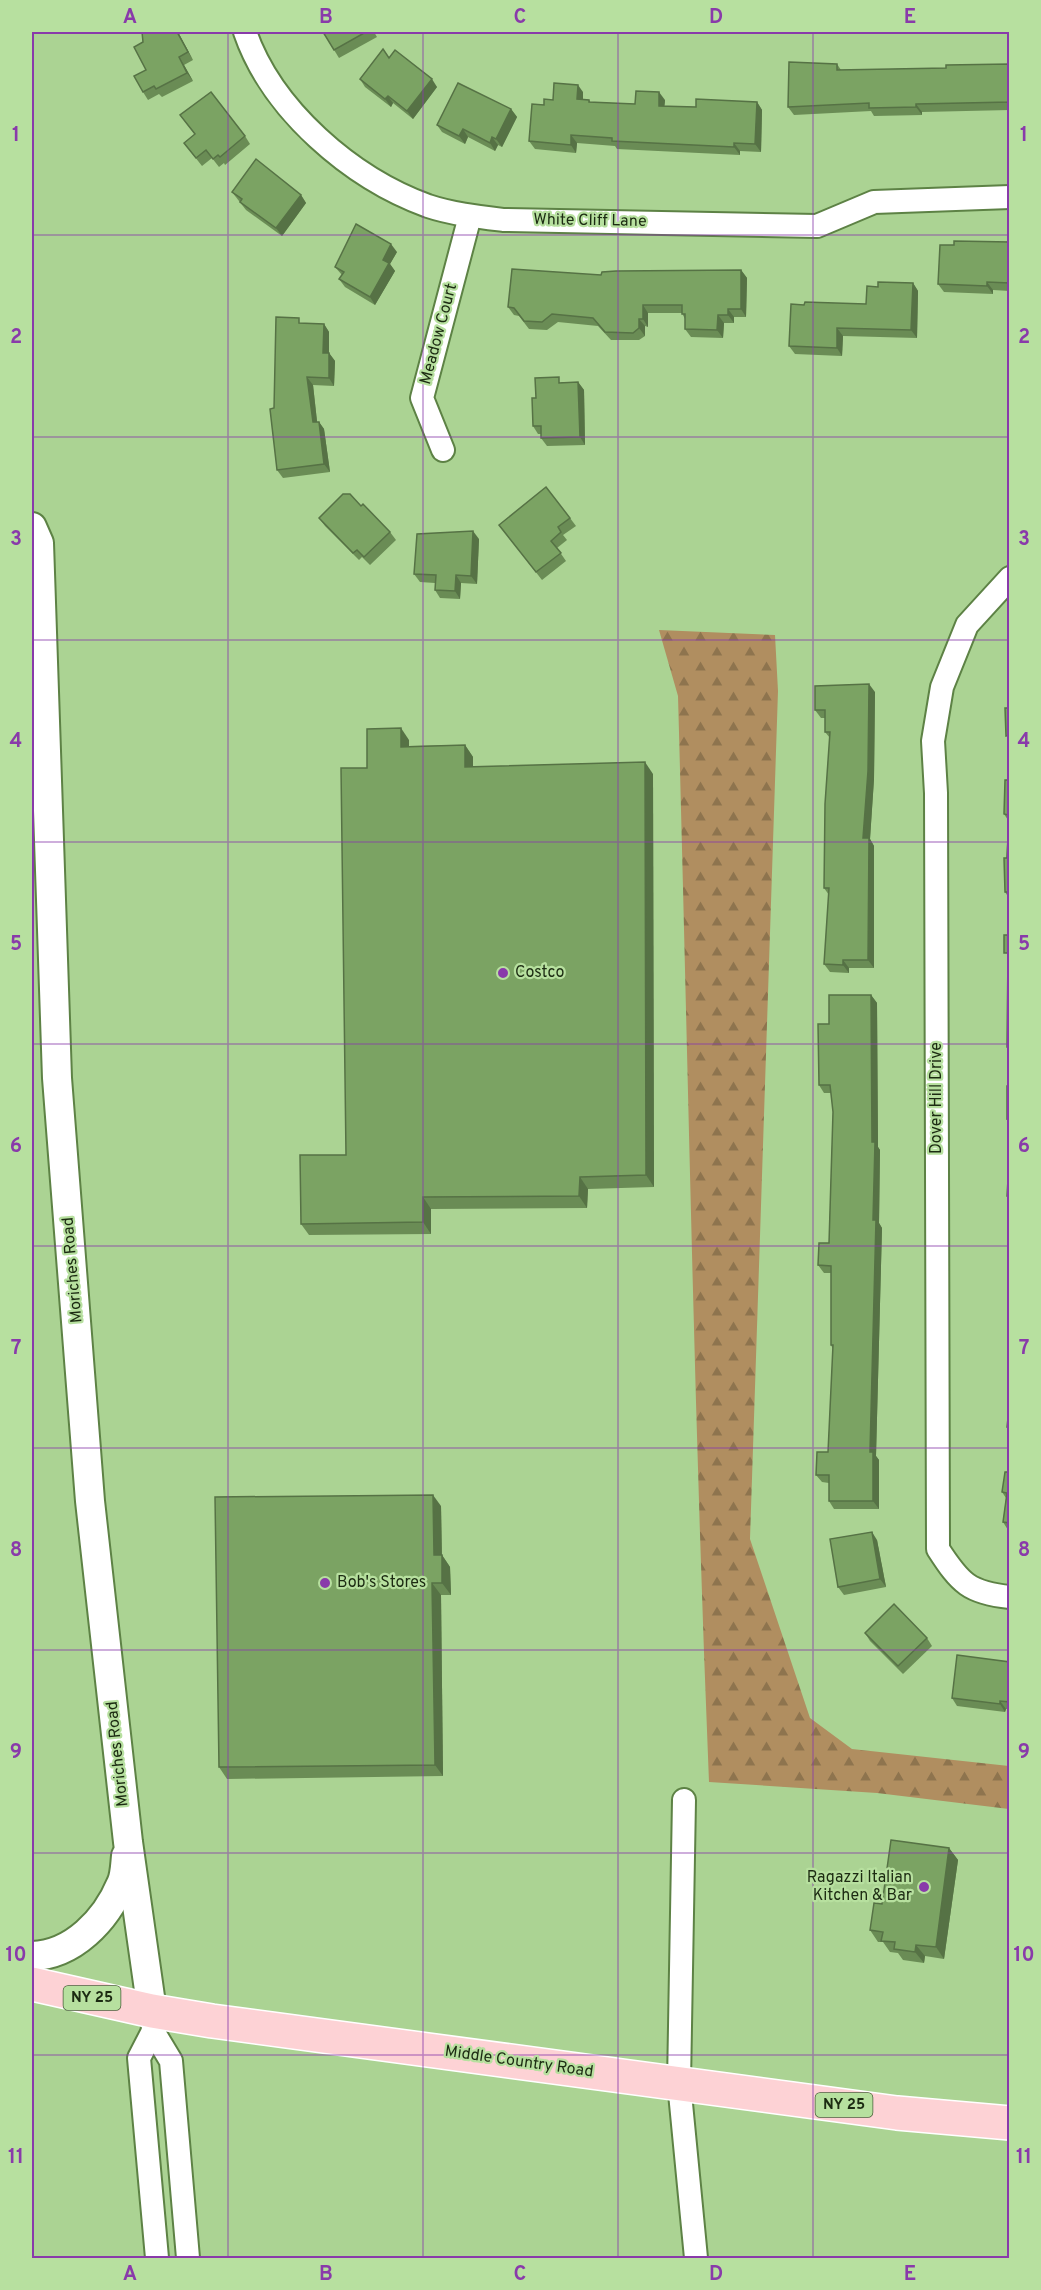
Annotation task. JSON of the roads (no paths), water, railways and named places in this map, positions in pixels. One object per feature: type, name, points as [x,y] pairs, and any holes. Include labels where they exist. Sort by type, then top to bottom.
[{"type":"main road","name":"Middle Country Road","points":[[32,1984],[152,2021],[680,2083],[897,2113],[1010,2122]]},
{"type":"street","name":"White Cliff Lane","points":[[245,32],[251,49],[277,92],[321,142],[353,167],[396,191],[429,206],[470,216],[504,220],[817,226],[874,202],[1010,197]]},
{"type":"street","name":"Meadow Court","points":[[443,450],[422,398],[470,216]]},
{"type":"street","name":"Moriches Road","points":[[32,527],[39,543],[57,1078],[90,1501],[128,1842],[152,2021]]},
{"type":"street","name":"Dover Hill Drive","points":[[1010,578],[967,625],[942,687],[933,741],[936,793],[938,1549],[956,1577],[984,1595],[1010,1597]]},
{"type":"street","points":[[684,1800],[680,2083],[696,2259]]},
{"type":"street","points":[[32,1956],[43,1956],[73,1944],[93,1930],[122,1883],[128,1842]]},
{"type":"street","points":[[152,2021],[140,2058],[157,2259]]},
{"type":"street","points":[[152,2021],[171,2061],[188,2259]]},
{"type":"place","name":"Costco","points":[[503,973]]},
{"type":"place","name":"Bob's Stores","points":[[325,1583]]},
{"type":"place","name":"Ragazzi Italian Kitchen & Bar","points":[[924,1887]]}]
